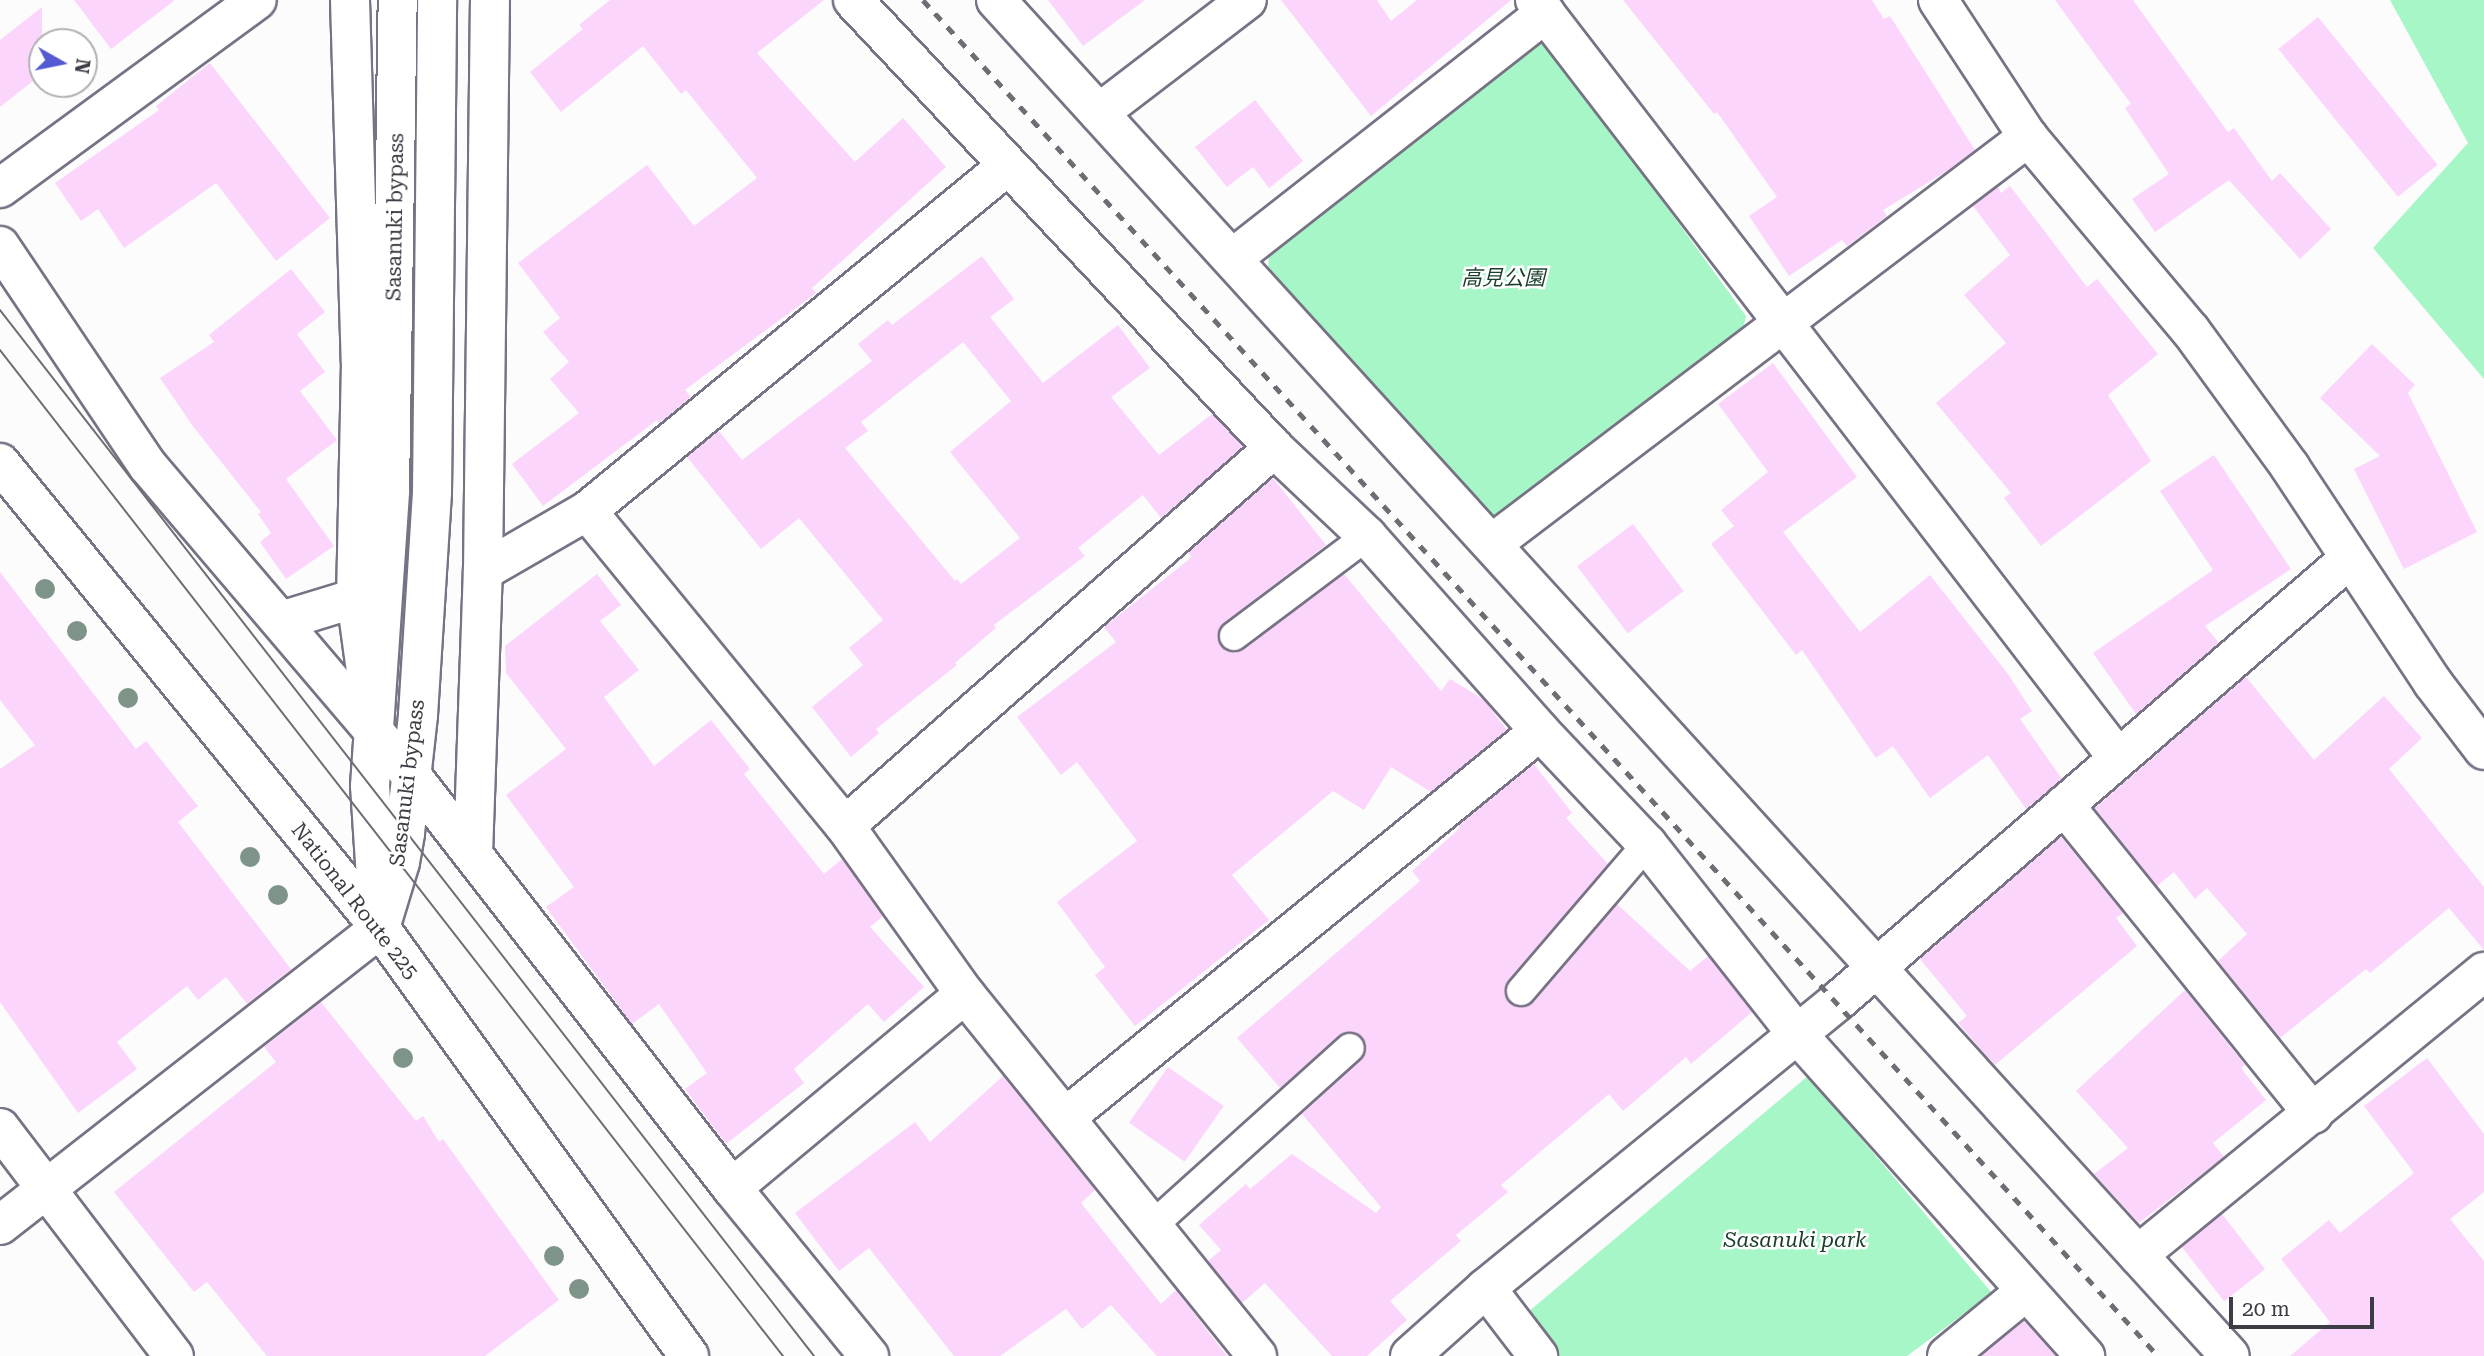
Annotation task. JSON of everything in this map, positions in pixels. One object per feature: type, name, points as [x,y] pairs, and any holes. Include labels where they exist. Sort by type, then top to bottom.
[{"type":"main road","points":[[0,188],[257,0]]},
{"type":"main road","points":[[351,0],[361,362],[356,598],[374,734]]},
{"type":"main road","name":"Sasanuki bypass","points":[[380,928],[370,827],[370,786],[390,491],[398,0]]},
{"type":"main road","name":"Sasanuki bypass","points":[[380,928],[400,862],[411,775],[432,492],[438,0]]},
{"type":"main road","points":[[473,854],[483,571],[490,0]]},
{"type":"main road","points":[[853,0],[1274,448],[1367,536],[1540,731],[1647,844],[1798,1035],[2085,1356]]},
{"type":"main road","points":[[996,0],[1878,966],[2230,1356]]},
{"type":"main road","points":[[1099,113],[1247,0]]},
{"type":"main road","points":[[1938,0],[2028,137],[2191,331],[2290,467],[2432,683],[2484,750]]},
{"type":"main road","points":[[1233,258],[1540,6],[2118,758]]},
{"type":"main road","points":[[1493,543],[1782,321],[2028,137]]},
{"type":"main road","points":[[483,571],[587,511],[1007,166]]},
{"type":"main road","points":[[0,246],[148,466],[411,775],[732,1188],[869,1356]]},
{"type":"main road","points":[[845,826],[1274,448]]},
{"type":"main road","name":"National Route 225","points":[[0,463],[380,928],[690,1356]]},
{"type":"main road","points":[[587,511],[845,826],[965,994],[1257,1356]]},
{"type":"main road","points":[[1410,1356],[1486,1287],[1798,1035],[2349,559]]},
{"type":"main road","points":[[281,621],[356,598],[383,572]]},
{"type":"main road","points":[[1066,1117],[1540,731]]},
{"type":"main road","points":[[2064,805],[2312,1114]]},
{"type":"main road","points":[[0,1226],[45,1188],[380,928]]},
{"type":"main road","points":[[2138,1255],[2484,971]]},
{"type":"main road","points":[[732,1188],[965,994]]},
{"type":"main road","points":[[0,1128],[174,1356]]},
{"type":"main road","points":[[1486,1287],[1538,1356]]},
{"type":"main road","points":[[1947,1356],[2026,1291]]},
{"type":"lane","points":[[1234,636],[1367,536]]},
{"type":"lane","points":[[1521,991],[1647,844]]},
{"type":"lane","points":[[1152,1226],[1350,1048]]},
{"type":"green space","points":[[2390,0],[2484,0],[2484,379],[2373,248],[2468,143]]},
{"type":"green space","name":"高見公園","points":[[1523,40],[1549,45],[1746,316],[1742,333],[1505,518],[1482,515],[1268,281],[1269,238]]},
{"type":"green space","name":"Sasanuki park","points":[[1808,1076],[1992,1293],[1907,1356],[1560,1356],[1521,1318]]},
{"type":"building","points":[[74,0],[175,0],[111,49],[98,28],[95,28]]},
{"type":"building","points":[[610,0],[824,0],[757,53],[855,162],[903,118],[946,167],[812,288],[816,293],[685,390],[691,397],[659,423],[657,420],[543,506],[512,464],[579,413],[550,379],[569,362],[543,332],[560,318],[518,263],[647,165],[694,226],[757,178],[686,90],[681,94],[643,46],[561,112],[530,72],[583,29],[579,25]]},
{"type":"building","points":[[1048,0],[1145,0],[1083,46]]},
{"type":"building","points":[[1281,0],[1377,0],[1391,21],[1417,0],[1511,0],[1371,116]]},
{"type":"building","points":[[1623,0],[1872,0],[1884,19],[1890,16],[1975,150],[1947,171],[1883,210],[1887,216],[1847,246],[1842,240],[1789,276],[1749,216],[1777,197],[1717,112],[1714,114]]},
{"type":"building","points":[[2055,0],[2133,0],[2228,132],[2234,128],[2272,181],[2280,173],[2331,229],[2300,259],[2229,180],[2155,232],[2132,199],[2169,174],[2125,108],[2131,104]]},
{"type":"building","points":[[42,7],[42,28],[28,28],[28,85],[0,107],[0,40]]},
{"type":"building","points":[[2318,17],[2438,165],[2398,197],[2278,49]]},
{"type":"building","points":[[210,63],[330,218],[276,261],[216,183],[124,248],[98,209],[81,221],[55,183],[159,110],[156,106]]},
{"type":"building","points":[[1255,100],[1303,161],[1269,188],[1253,167],[1227,187],[1195,147]]},
{"type":"building","points":[[2010,186],[2087,287],[2097,279],[2158,354],[2108,395],[2151,461],[2041,546],[2004,498],[2011,493],[1936,403],[2006,343],[1964,295],[2010,255],[1973,206],[1998,187],[2001,193]]},
{"type":"building","points":[[982,256],[1014,299],[990,317],[1043,383],[1118,325],[1150,368],[1111,397],[1159,455],[1212,414],[1243,447],[1161,518],[1143,495],[1078,548],[1085,556],[994,625],[996,628],[955,663],[957,665],[876,729],[879,733],[851,757],[812,707],[863,665],[849,648],[883,620],[799,518],[761,549],[687,457],[719,431],[742,460],[872,361],[858,344],[888,320],[892,325]],"holes":[[[963,342],[1011,401],[950,452],[1020,538],[961,584],[957,579],[955,581],[845,448],[868,431],[861,422]]]},
{"type":"building","points":[[291,269],[325,312],[297,334],[325,372],[300,391],[337,440],[286,479],[334,546],[286,579],[260,542],[271,533],[258,514],[261,512],[192,425],[160,378],[214,342],[209,335]]},
{"type":"building","points":[[2372,344],[2415,385],[2408,393],[2477,532],[2404,569],[2354,469],[2380,456],[2320,398]]},
{"type":"building","points":[[1773,363],[1857,477],[1783,532],[1860,632],[1930,575],[2008,674],[2032,711],[2020,719],[2062,779],[2026,809],[1988,755],[1930,798],[1893,746],[1876,758],[1802,650],[1796,655],[1711,544],[1734,526],[1721,510],[1768,472],[1718,404]]},
{"type":"building","points":[[2214,455],[2291,569],[2205,626],[2219,643],[2136,714],[2093,653],[2213,570],[2160,491]]},
{"type":"building","points":[[1273,478],[1326,545],[1224,623],[1218,637],[1221,646],[1235,653],[1244,649],[1344,574],[1441,691],[1450,679],[1483,699],[1507,730],[1431,792],[1391,767],[1364,810],[1333,791],[1232,875],[1269,920],[1135,1026],[1095,975],[1105,967],[1057,902],[1137,841],[1077,762],[1061,775],[1017,717],[1116,642],[1104,627],[1192,557],[1188,553]]},
{"type":"building","points":[[1633,524],[1684,591],[1628,633],[1577,566]]},
{"type":"building","points":[[0,572],[136,749],[146,741],[198,806],[178,822],[291,969],[247,1004],[226,977],[198,1000],[187,986],[117,1042],[137,1069],[78,1113],[0,1002],[0,769],[35,745],[0,700]]},
{"type":"building","points":[[597,574],[621,605],[600,621],[639,670],[604,697],[654,766],[711,720],[750,769],[744,774],[824,874],[842,859],[883,916],[870,927],[924,987],[884,1022],[868,1004],[794,1069],[804,1083],[726,1144],[685,1089],[707,1073],[659,1004],[632,1024],[546,907],[574,887],[506,795],[566,749],[506,673],[505,646]]},
{"type":"building","points":[[2246,677],[2314,760],[2384,696],[2422,738],[2389,769],[2484,887],[2484,950],[2449,908],[2370,973],[2366,969],[2280,1038],[2218,961],[2247,934],[2207,888],[2195,899],[2174,872],[2157,886],[2095,808]]},
{"type":"building","points":[[1534,764],[1572,813],[1566,818],[1608,864],[1508,980],[1505,989],[1510,1003],[1519,1007],[1534,1002],[1617,904],[1690,971],[1708,956],[1752,1012],[1691,1064],[1686,1057],[1623,1111],[1609,1094],[1501,1185],[1508,1192],[1456,1235],[1461,1241],[1390,1301],[1407,1320],[1367,1356],[1332,1356],[1265,1283],[1242,1303],[1208,1261],[1221,1250],[1199,1225],[1246,1184],[1250,1189],[1292,1154],[1376,1213],[1381,1207],[1302,1114],[1361,1060],[1366,1044],[1354,1032],[1339,1035],[1280,1088],[1237,1038],[1420,881],[1412,871],[1460,828],[1458,826]]},
{"type":"building","points":[[2061,837],[2123,913],[2116,918],[2137,946],[1995,1065],[1958,1023],[1967,1016],[1920,959]]},
{"type":"building","points":[[2185,990],[2245,1065],[2241,1068],[2266,1100],[2213,1143],[2224,1157],[2139,1223],[2094,1174],[2128,1148],[2076,1091]]},
{"type":"building","points":[[321,1002],[416,1121],[423,1116],[439,1142],[443,1139],[559,1300],[485,1356],[267,1356],[207,1282],[194,1292],[114,1192],[276,1062],[264,1047]]},
{"type":"building","points":[[2427,1058],[2484,1134],[2484,1192],[2450,1219],[2484,1261],[2484,1356],[2290,1356],[2330,1322],[2281,1259],[2329,1220],[2340,1233],[2414,1173],[2364,1106]]},
{"type":"building","points":[[1168,1067],[1224,1106],[1185,1162],[1129,1123]]},
{"type":"building","points":[[1003,1076],[1095,1190],[1081,1203],[1161,1304],[1176,1290],[1227,1356],[1157,1356],[1111,1305],[1082,1329],[1066,1309],[1000,1356],[954,1356],[869,1248],[839,1271],[795,1213],[915,1122],[930,1142]]},
{"type":"building","points":[[2222,1214],[2265,1269],[2224,1301],[2181,1246]]},
{"type":"building","points":[[2024,1321],[2056,1356],[1981,1356]]},
{"type":"tram line","points":[[0,310],[814,1356]]},
{"type":"tram line","points":[[0,350],[783,1356]]},
{"type":"railway","points":[[923,0],[2158,1356]]}]
